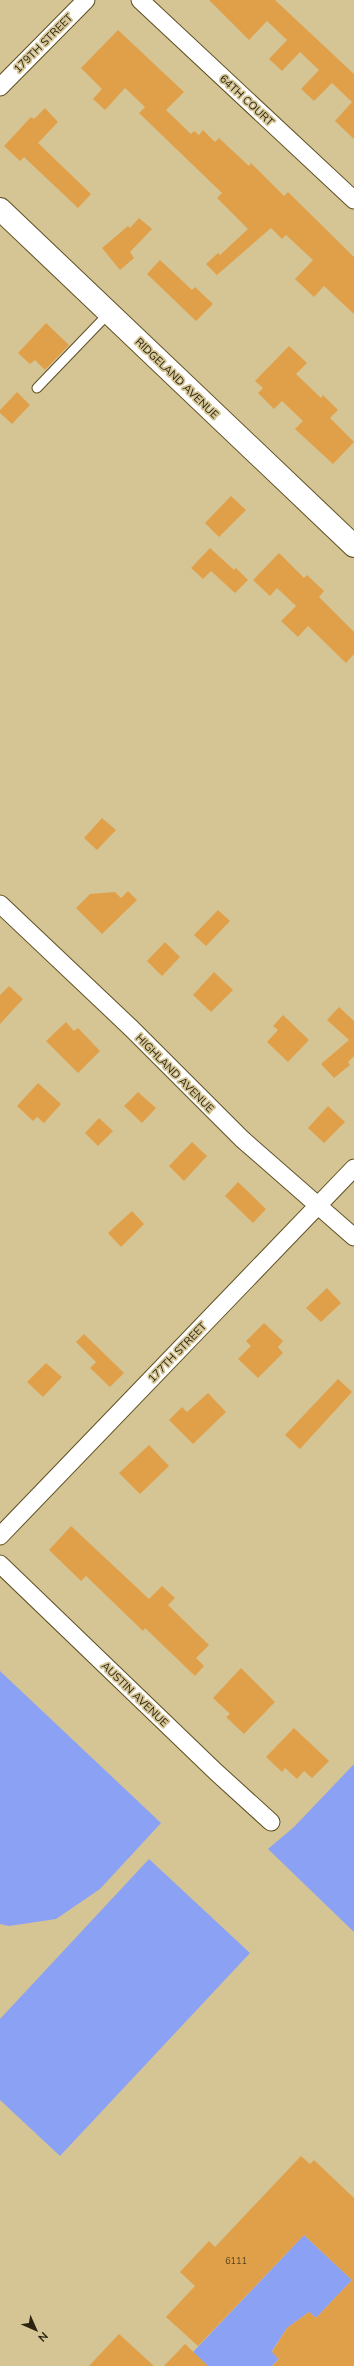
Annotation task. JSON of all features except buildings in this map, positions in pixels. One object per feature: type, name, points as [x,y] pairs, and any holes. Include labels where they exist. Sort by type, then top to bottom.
[{"type":"street","name":"179TH STREET","points":[[0,87],[86,0]]},
{"type":"street","name":"64TH COURT","points":[[140,0],[354,200]]},
{"type":"street","name":"RIDGELAND AVENUE","points":[[0,209],[354,546]]},
{"type":"street","name":"HIGHLAND AVENUE","points":[[0,904],[131,1028],[242,1139],[354,1238]]},
{"type":"street","name":"177TH STREET","points":[[0,1536],[354,1168]]},
{"type":"street","name":"AUSTIN AVENUE","points":[[0,1564],[216,1772],[271,1822]]},
{"type":"lane","points":[[37,388],[109,313]]},
{"type":"shaded area","points":[[0,1671],[161,1823],[100,1889],[56,1919],[9,1926],[0,1924]]},
{"type":"shaded area","points":[[354,1764],[354,1932],[268,1849],[294,1827]]},
{"type":"shaded area","points":[[149,1859],[250,1953],[60,2156],[0,2100],[0,2019]]},
{"type":"shaded area","points":[[304,2235],[352,2280],[316,2318],[309,2312],[287,2328],[272,2351],[279,2359],[272,2366],[208,2366],[193,2352]]}]
